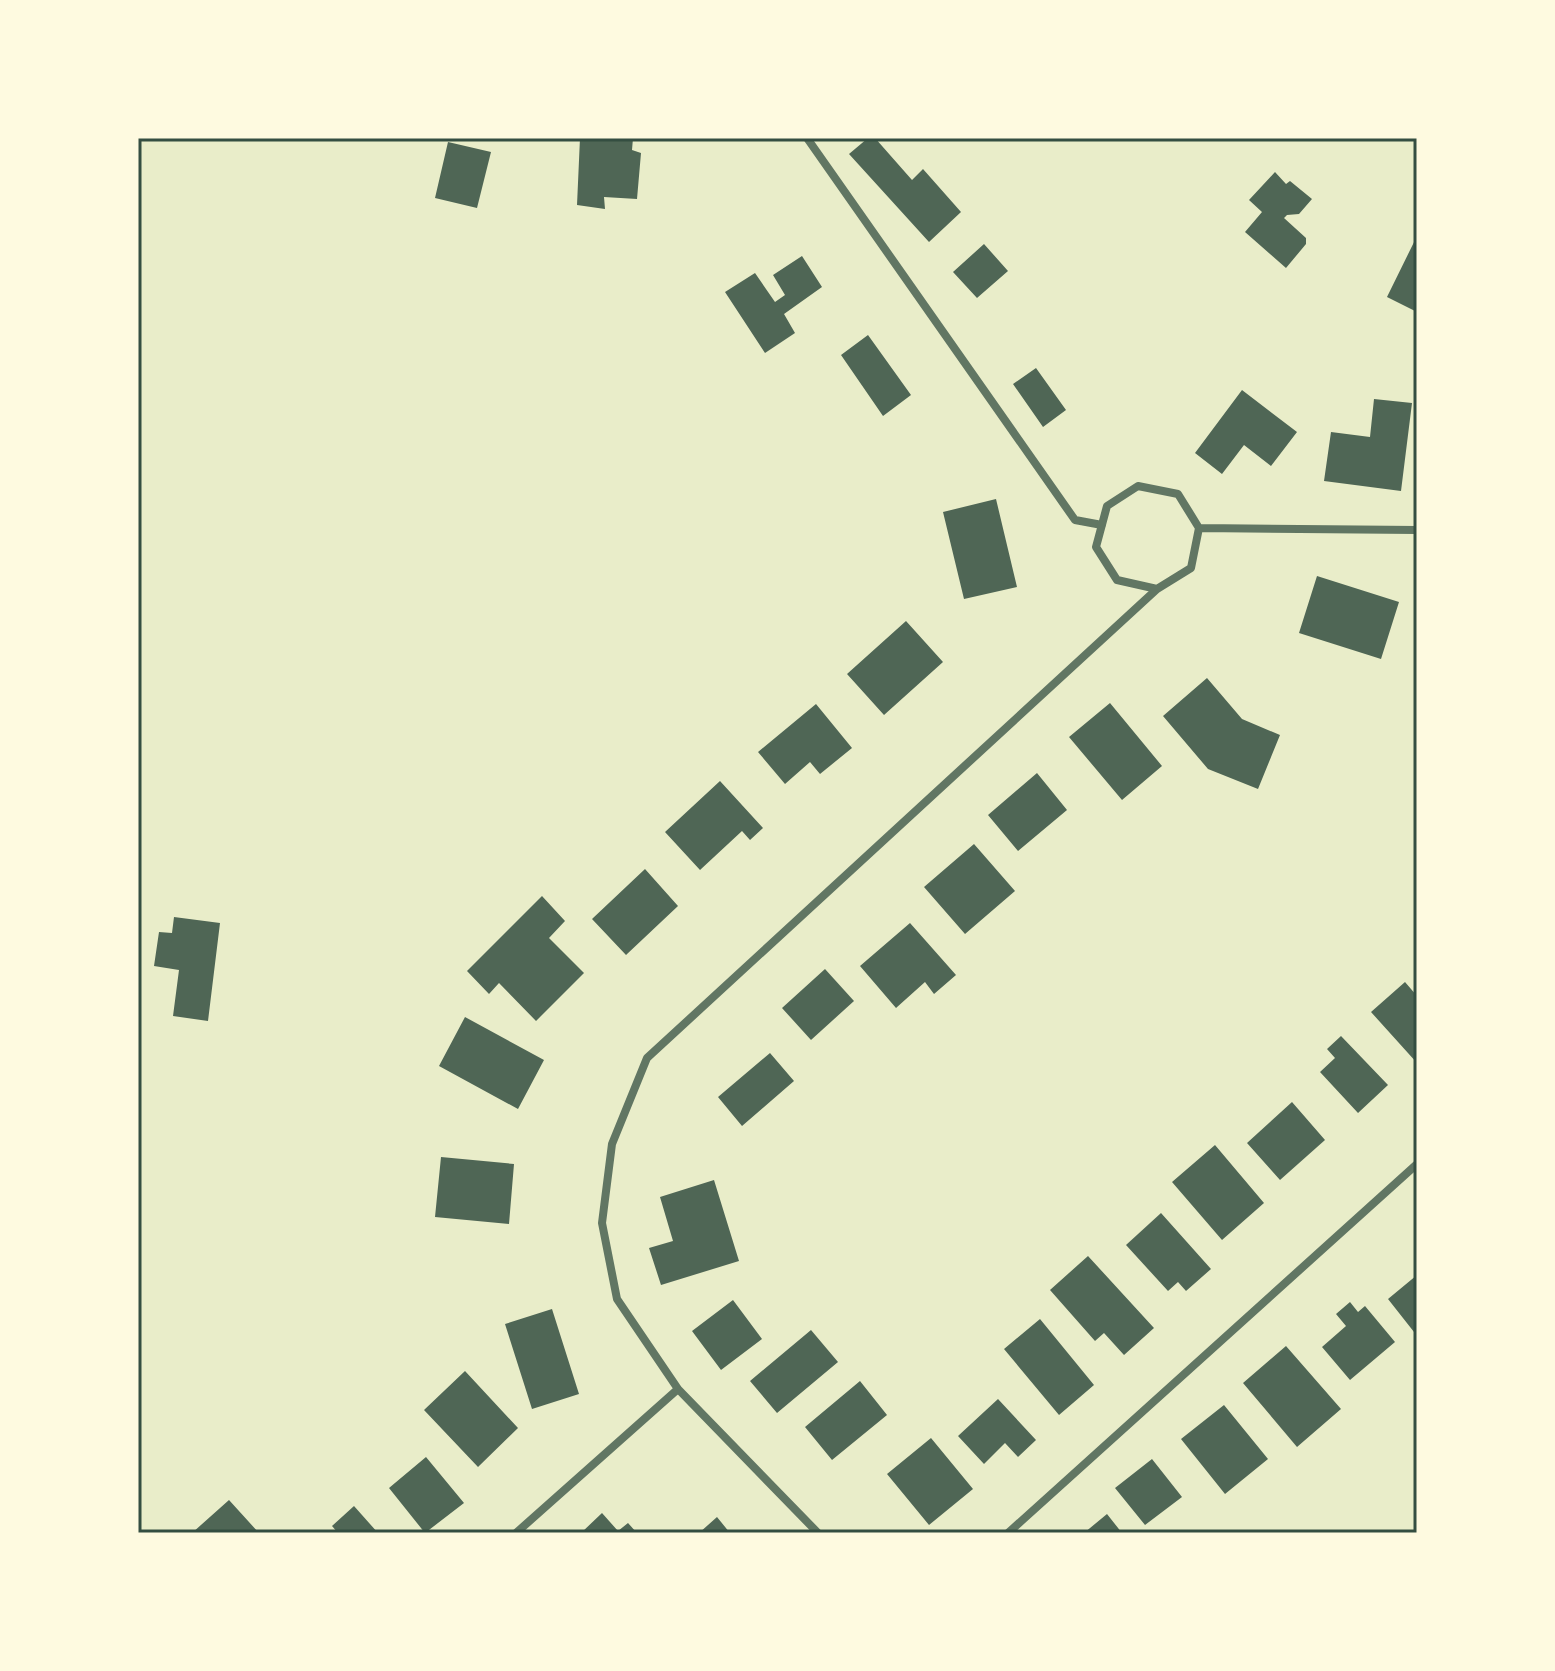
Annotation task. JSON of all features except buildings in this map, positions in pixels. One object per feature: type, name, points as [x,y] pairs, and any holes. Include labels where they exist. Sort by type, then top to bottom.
[{"type":"street","points":[[807,138],[1075,520],[1102,525]]},
{"type":"street","points":[[818,1533],[678,1389],[617,1299],[602,1223],[612,1144],[647,1058],[1157,589],[1191,568],[1199,528],[1178,494],[1138,486],[1107,506],[1096,547],[1117,580],[1157,589]]},
{"type":"street","points":[[1199,528],[1417,530]]},
{"type":"street","points":[[1008,1533],[1417,1164]]},
{"type":"street","points":[[516,1533],[678,1389]]}]
